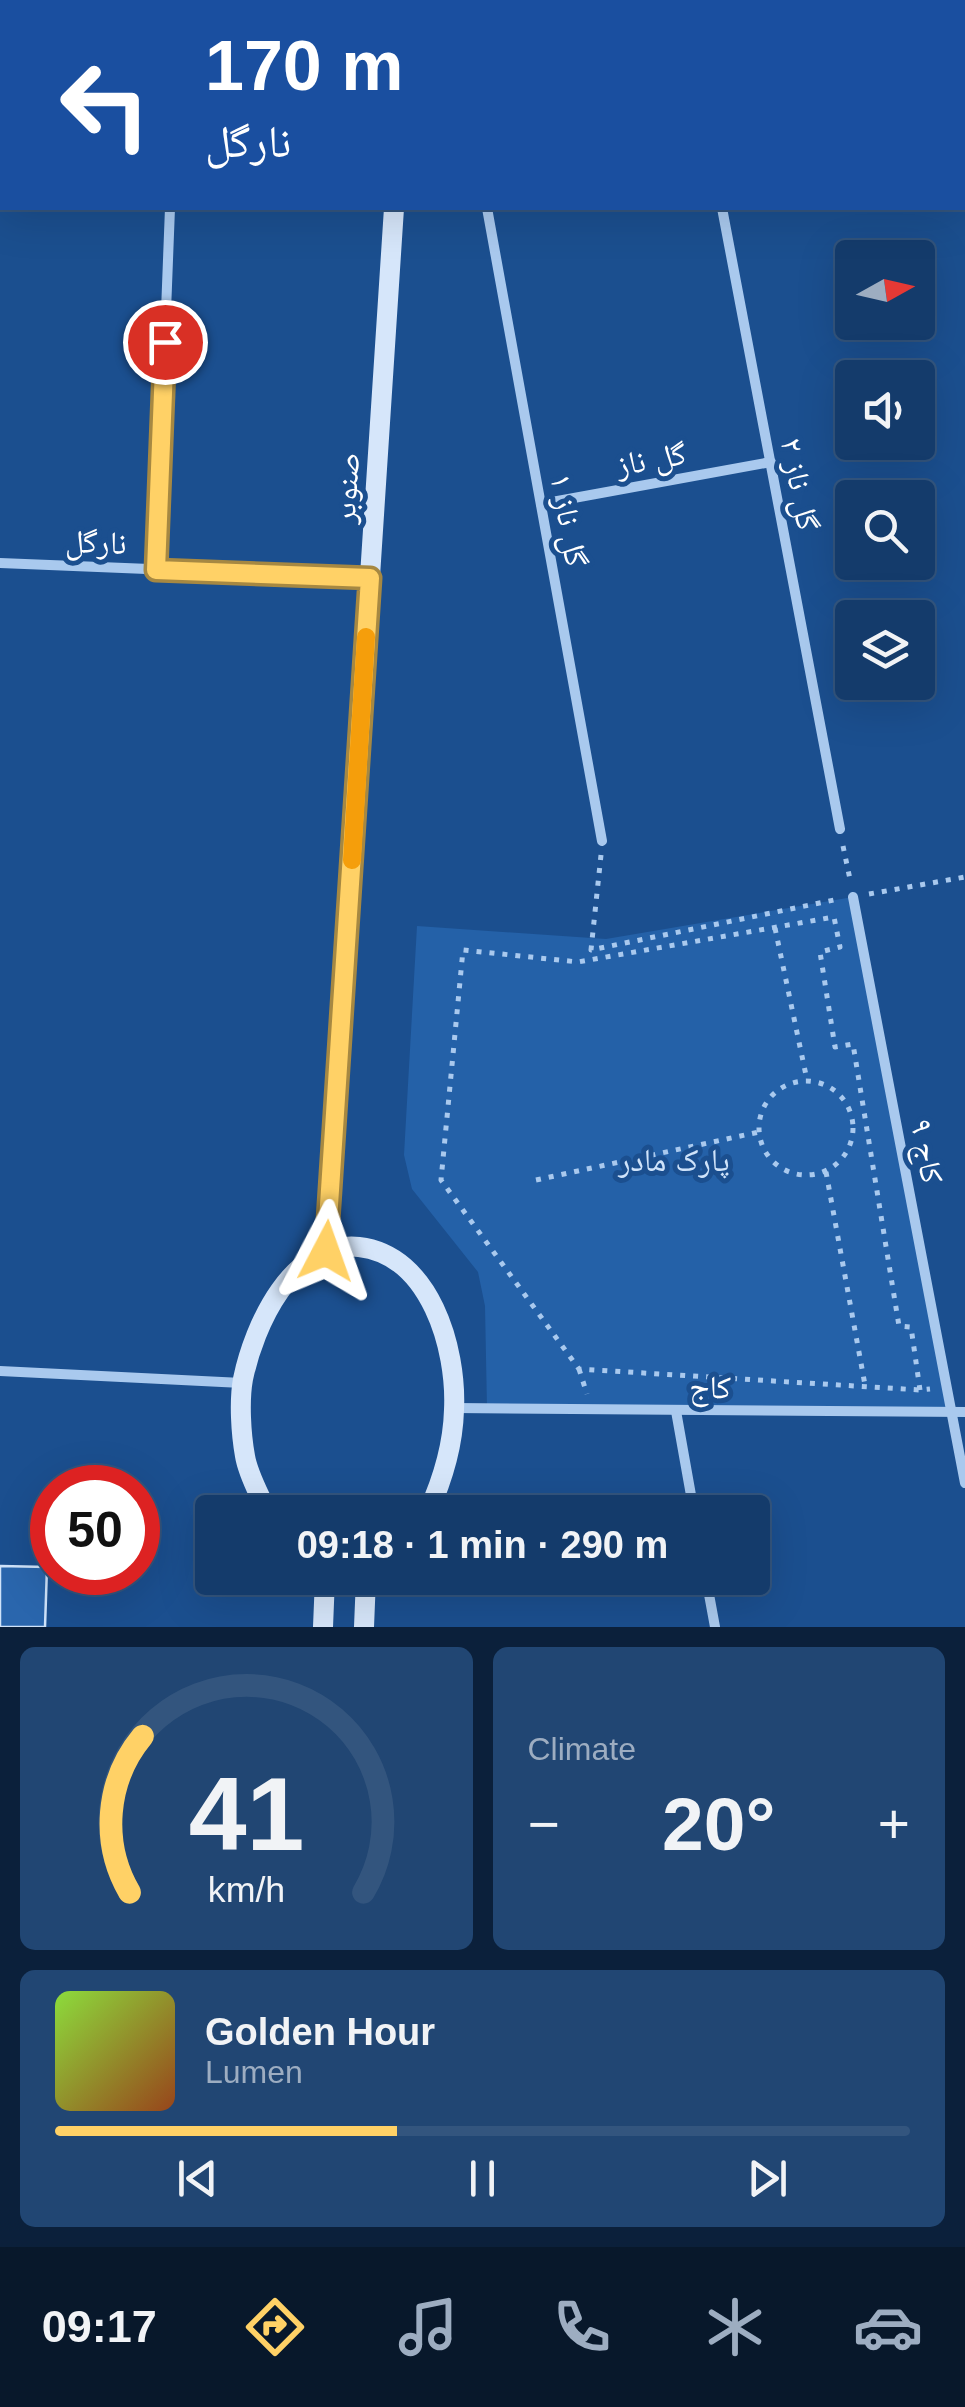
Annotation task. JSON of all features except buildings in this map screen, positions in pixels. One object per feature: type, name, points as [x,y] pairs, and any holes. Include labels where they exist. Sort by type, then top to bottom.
[{"type":"main road","name":"صنوبر","points":[[326,1251],[394,210]]},
{"type":"main road","points":[[260,1495],[245,1458],[242,1383],[260,1323],[295,1271],[326,1251],[355,1246],[383,1252],[408,1268],[426,1292],[448,1348],[454,1408],[445,1474],[436,1495]]},
{"type":"main road","points":[[323,1627],[324,1595]]},
{"type":"main road","points":[[364,1627],[365,1595]]},
{"type":"street","points":[[156,570],[170,210]]},
{"type":"street","name":"گل ناز ۱","points":[[487,210],[602,841]]},
{"type":"street","name":"گل ناز ۲","points":[[722,210],[840,829]]},
{"type":"street","name":"گل ناز","points":[[541,504],[770,462]]},
{"type":"street","name":"نارگل","points":[[0,563],[370,578]]},
{"type":"street","name":"کاج ۹","points":[[853,896],[965,1483]]},
{"type":"street","points":[[0,1371],[242,1383]]},
{"type":"street","name":"کاج","points":[[454,1408],[965,1412]]},
{"type":"street","points":[[676,1411],[691,1495]]},
{"type":"street","points":[[709,1595],[715,1627]]},
{"type":"path","points":[[840,829],[853,896]]},
{"type":"path","points":[[602,841],[590,950],[965,877]]},
{"type":"path","points":[[920,1390],[911,1327],[899,1326],[853,1044],[834,1047],[820,952],[840,947],[834,918],[578,962],[463,950],[441,1180],[578,1369],[920,1390],[947,1389]]},
{"type":"path","points":[[776,928],[807,1080]]},
{"type":"path","points":[[807,1080],[834,1089],[844,1099],[854,1125],[846,1152],[826,1171],[801,1175],[777,1165],[759,1132],[760,1119],[772,1095],[794,1082],[807,1080]]},
{"type":"path","points":[[536,1180],[759,1132]]},
{"type":"path","points":[[826,1171],[865,1386]]},
{"type":"green space","name":"پارک مادر","points":[[853,897],[952,1414],[487,1408],[485,1306],[478,1272],[412,1189],[404,1155],[417,926],[606,939]]},
{"type":"slow traffic","points":[[352,860],[366,637]]},
{"type":"route","points":[[165,342],[156,570],[370,578],[326,1251]]}]
